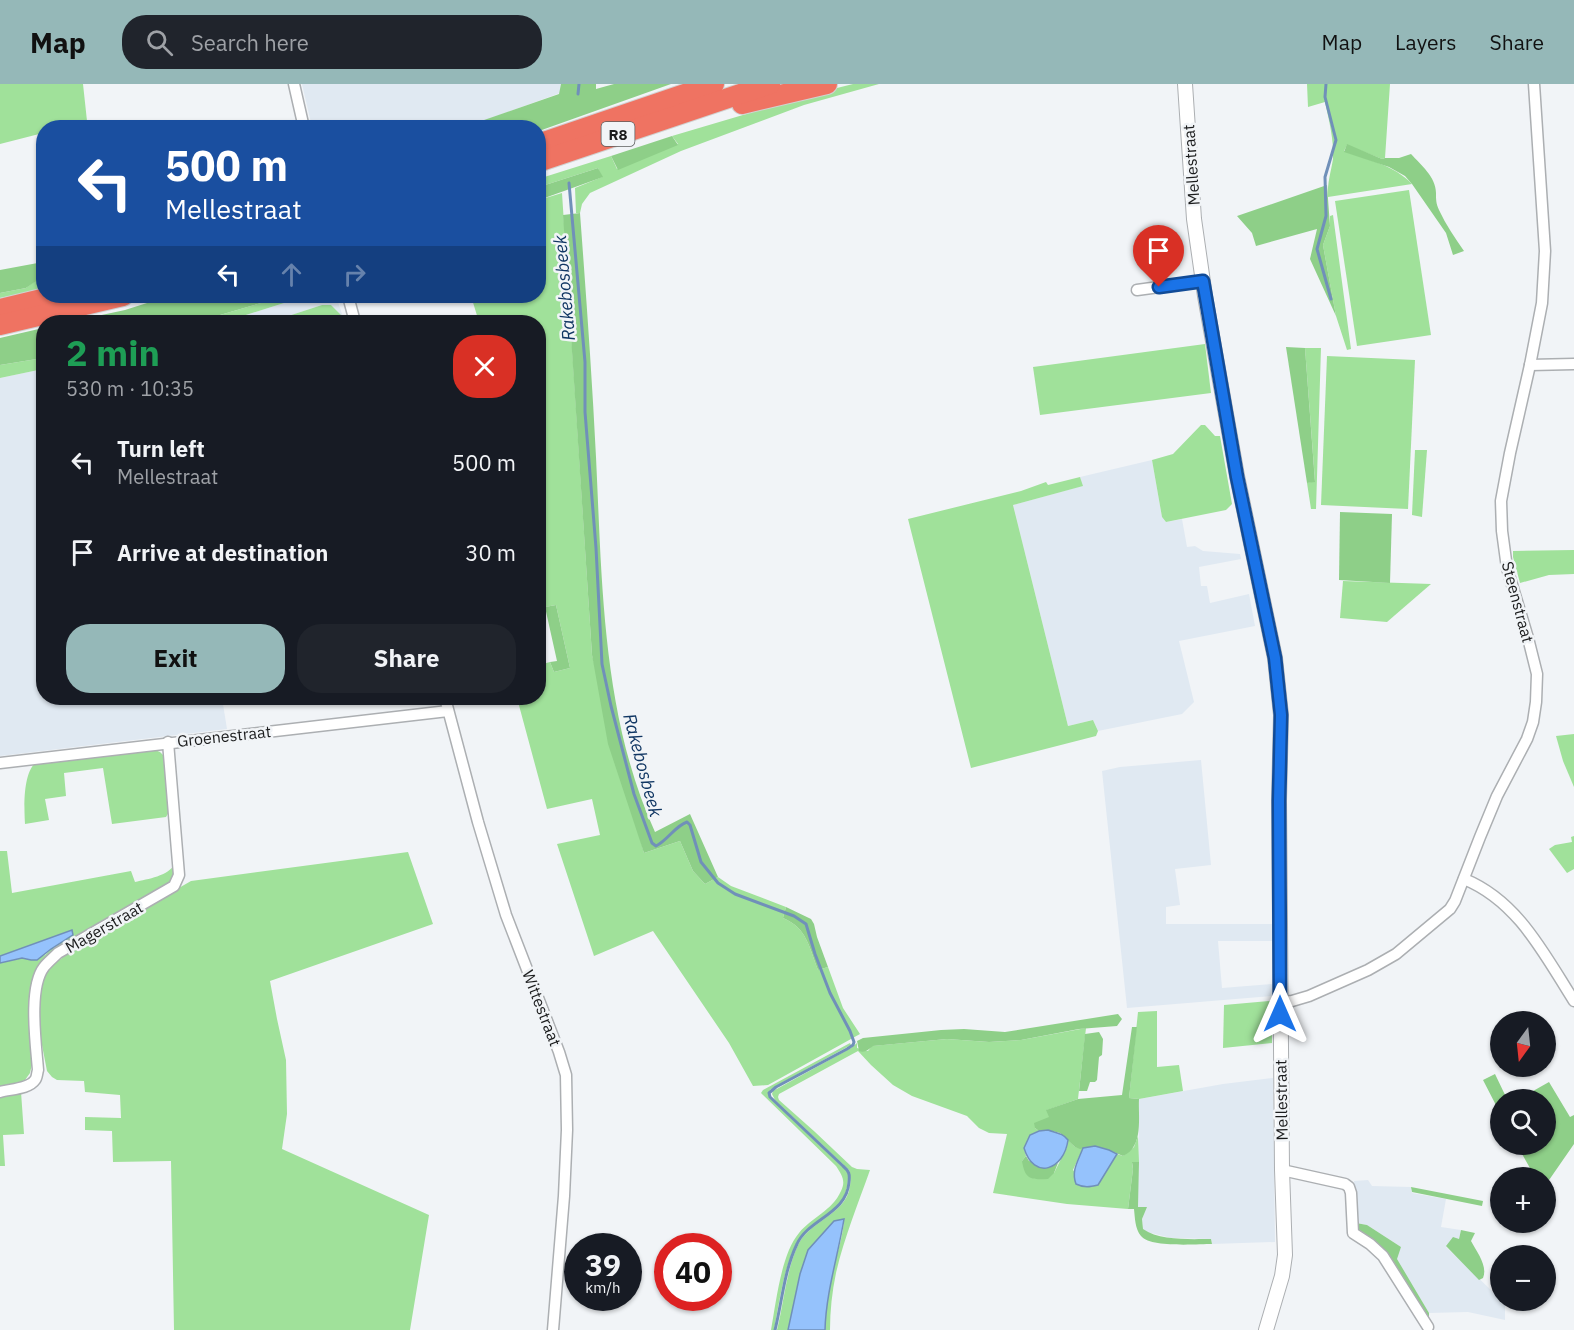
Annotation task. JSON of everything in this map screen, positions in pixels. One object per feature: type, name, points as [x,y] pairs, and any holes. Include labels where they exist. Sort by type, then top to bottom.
[{"type":"highway","name":"R8","points":[[546,141],[704,91],[770,84]]},
{"type":"highway","name":"R8","points":[[546,159],[704,91],[748,104],[827,84]]},
{"type":"highway","points":[[0,309],[36,300]]},
{"type":"highway","points":[[42,315],[93,303]]},
{"type":"highway","points":[[0,325],[36,317]]},
{"type":"street","points":[[294,84],[302,120]]},
{"type":"street","name":"Mellestraat","points":[[1185,84],[1194,219],[1203,281],[1237,477],[1275,658],[1281,715],[1279,801],[1282,1170],[1285,1255],[1282,1276],[1267,1329]]},
{"type":"street","name":"Steenstraat","points":[[1281,1002],[1309,996],[1368,970],[1396,954],[1450,909],[1497,796],[1527,739],[1533,722],[1537,675],[1507,568],[1501,501],[1542,303],[1545,251],[1534,84]]},
{"type":"street","points":[[1137,290],[1203,281]]},
{"type":"street","points":[[1530,365],[1574,364]]},
{"type":"street","name":"Wittestraat","points":[[447,705],[506,915],[560,1052],[566,1075],[567,1141],[554,1330]]},
{"type":"street","name":"Groenestraat","points":[[0,763],[448,711]]},
{"type":"street","name":"Magerstraat","points":[[0,1092],[29,1085],[37,1077],[34,1005],[36,986],[43,968],[58,953],[174,886],[179,874],[168,742]]},
{"type":"street","points":[[1464,879],[1479,885],[1510,909],[1532,936],[1574,1001]]},
{"type":"street","points":[[1282,1170],[1345,1184],[1349,1187],[1353,1233],[1383,1256],[1428,1327]]},
{"type":"shaded area","points":[[302,84],[561,84],[560,93],[486,120],[310,120]]},
{"type":"shaded area","points":[[284,303],[338,303],[342,315],[331,305],[322,305],[291,315],[246,315]]},
{"type":"shaded area","points":[[36,370],[36,705],[223,705],[227,729],[0,756],[0,378]]},
{"type":"shaded area","points":[[1152,460],[1162,517],[1166,522],[1182,519],[1187,547],[1195,546],[1203,551],[1240,554],[1241,559],[1199,567],[1201,586],[1207,586],[1210,603],[1249,594],[1255,626],[1179,641],[1194,702],[1182,714],[1098,731],[1093,720],[1068,726],[1013,505],[1082,486],[1080,477]]},
{"type":"shaded area","points":[[1201,760],[1211,865],[1175,869],[1180,905],[1166,907],[1166,924],[1273,924],[1273,941],[1218,941],[1222,988],[1273,984],[1273,996],[1127,1008],[1102,771],[1120,767]]},
{"type":"shaded area","points":[[1273,1078],[1275,1242],[1212,1244],[1211,1239],[1171,1238],[1143,1229],[1142,1219],[1146,1207],[1138,1207],[1139,1099],[1223,1084]]},
{"type":"shaded area","points":[[1368,1180],[1372,1186],[1411,1187],[1412,1193],[1446,1199],[1441,1227],[1461,1230],[1459,1239],[1446,1247],[1490,1289],[1490,1311],[1505,1311],[1505,1320],[1468,1312],[1429,1313],[1396,1259],[1401,1247],[1367,1225],[1356,1223],[1354,1181]]},
{"type":"green space","points":[[0,84],[83,84],[87,120],[36,120],[36,135],[0,144]]},
{"type":"green space","points":[[561,84],[596,84],[596,89],[614,84],[671,84],[546,129],[546,120],[484,120],[559,94]]},
{"type":"green space","points":[[853,84],[879,84],[804,105],[681,151],[590,193],[582,204],[580,213],[576,213],[575,188],[602,177],[598,168],[546,185],[546,176],[611,156],[617,169],[678,144],[672,136]]},
{"type":"green space","points":[[1307,84],[1390,84],[1385,158],[1382,159],[1347,145],[1344,151],[1389,168],[1412,184],[1328,197],[1333,159],[1331,130],[1325,102],[1308,107]]},
{"type":"green space","points":[[672,136],[678,145],[618,170],[611,156]]},
{"type":"green space","points":[[1347,144],[1382,159],[1399,158],[1411,154],[1434,182],[1439,210],[1464,251],[1453,255],[1446,233],[1405,176],[1389,167],[1344,152]]},
{"type":"green space","points":[[598,168],[603,177],[546,197],[546,185]]},
{"type":"green space","points":[[1327,185],[1330,226],[1323,245],[1336,316],[1310,259],[1317,229],[1256,246],[1252,233],[1237,216]]},
{"type":"green space","points":[[1409,190],[1431,335],[1357,346],[1335,201]]},
{"type":"green space","points":[[562,193],[592,655],[644,853],[680,841],[693,871],[705,884],[718,877],[731,886],[786,907],[783,918],[791,922],[802,933],[818,970],[828,967],[843,1008],[860,1034],[768,1085],[753,1086],[729,1043],[653,931],[594,956],[557,844],[600,835],[592,799],[547,809],[519,705],[546,705],[546,663],[550,662],[554,672],[570,668],[556,605],[546,607],[546,315],[477,315],[473,303],[546,303],[546,198]]},
{"type":"green space","points":[[580,213],[593,396],[603,600],[615,695],[624,742],[637,788],[655,832],[690,814],[718,877],[705,884],[693,871],[680,841],[644,853],[608,744],[592,655],[563,215]]},
{"type":"green space","points":[[1333,215],[1351,349],[1347,350],[1336,316],[1323,245],[1330,226],[1330,216]]},
{"type":"green space","points":[[36,263],[36,281],[26,288],[0,293],[0,270]]},
{"type":"green space","points":[[36,280],[36,290],[0,298],[0,293],[26,288]]},
{"type":"green space","points":[[147,303],[261,303],[220,315],[102,315]]},
{"type":"green space","points":[[261,303],[284,303],[246,315],[220,315]]},
{"type":"green space","points":[[322,305],[331,305],[341,315],[291,315]]},
{"type":"green space","points":[[36,330],[36,359],[0,365],[0,338]]},
{"type":"green space","points":[[1205,344],[1211,393],[1040,415],[1033,367]]},
{"type":"green space","points":[[1286,347],[1305,348],[1315,482],[1307,483]]},
{"type":"green space","points":[[1305,348],[1321,348],[1316,509],[1311,509],[1307,483],[1315,481]]},
{"type":"green space","points":[[1327,356],[1415,360],[1408,509],[1321,505]]},
{"type":"green space","points":[[36,359],[36,370],[0,378],[0,365]]},
{"type":"green space","points":[[1201,425],[1205,425],[1215,436],[1220,436],[1232,504],[1226,510],[1166,522],[1162,517],[1152,460],[1173,454]]},
{"type":"green space","points":[[1415,450],[1427,450],[1422,517],[1412,515]]},
{"type":"green space","points":[[1080,477],[1083,486],[1013,505],[1068,726],[1093,720],[1098,731],[1096,736],[971,768],[908,519],[1021,491],[1046,482],[1048,485]]},
{"type":"green space","points":[[1340,512],[1392,514],[1390,583],[1339,580]]},
{"type":"green space","points":[[1574,550],[1574,574],[1549,575],[1520,583],[1513,551]]},
{"type":"green space","points":[[1343,581],[1431,584],[1387,622],[1340,618]]},
{"type":"green space","points":[[556,605],[570,668],[554,672],[550,662],[557,661],[546,607]]},
{"type":"green space","points":[[1574,734],[1574,787],[1556,736]]},
{"type":"green space","points":[[155,750],[164,756],[169,812],[166,817],[112,824],[103,768],[64,773],[66,796],[45,799],[49,820],[25,824],[26,783],[35,763]]},
{"type":"green space","points":[[1574,836],[1574,869],[1567,873],[1549,849],[1555,845],[1572,842],[1571,837]]},
{"type":"green space","points":[[0,851],[7,851],[12,893],[131,871],[135,882],[163,874],[175,864],[175,872],[169,885],[43,962],[30,1020],[32,1064],[30,1073],[25,1080],[0,1087],[0,963],[23,958],[31,960],[45,955],[51,949],[23,948],[0,956]]},
{"type":"green space","points":[[408,852],[433,924],[270,981],[286,1060],[287,1114],[282,1149],[429,1215],[410,1330],[174,1330],[171,1161],[113,1162],[112,1131],[85,1130],[85,1117],[121,1118],[120,1095],[85,1092],[84,1081],[57,1080],[47,1071],[41,1040],[39,1009],[40,992],[46,973],[78,946],[191,881]]},
{"type":"green space","points":[[786,907],[811,919],[828,967],[818,970],[802,933],[791,922],[783,918]]},
{"type":"green space","points":[[1269,1001],[1272,1003],[1272,1043],[1223,1048],[1224,1005]]},
{"type":"green space","points":[[1157,1011],[1157,1067],[1179,1065],[1183,1091],[1139,1099],[1129,1098],[1138,1012]]},
{"type":"green space","points":[[1118,1014],[1122,1019],[1117,1026],[1079,1029],[1021,1040],[989,1042],[947,1039],[873,1046],[863,1052],[859,1051],[857,1041],[863,1038],[941,1030],[1005,1032]]},
{"type":"green space","points":[[1132,1027],[1137,1027],[1129,1098],[1139,1099],[1139,1131],[1130,1152],[1123,1156],[1095,1146],[1080,1149],[1060,1133],[1048,1130],[1039,1131],[1035,1128],[1034,1123],[1049,1117],[1046,1110],[1078,1099],[1122,1095]]},
{"type":"green space","points":[[1086,1028],[1078,1099],[1047,1110],[1050,1117],[1035,1128],[1039,1131],[1030,1135],[1024,1148],[1026,1156],[1022,1161],[1054,1173],[1067,1147],[1068,1140],[1075,1147],[1083,1148],[1073,1170],[1089,1187],[1098,1185],[1117,1154],[1123,1156],[1134,1147],[1138,1136],[1139,1162],[1132,1163],[1128,1209],[1067,1204],[993,1193],[1007,1134],[989,1133],[979,1128],[967,1116],[912,1096],[893,1085],[858,1051],[779,1094],[779,1100],[852,1167],[870,1170],[839,1260],[832,1294],[830,1330],[825,1330],[827,1302],[844,1219],[800,1274],[788,1330],[777,1330],[788,1276],[798,1245],[813,1227],[841,1205],[847,1196],[850,1184],[849,1170],[775,1100],[773,1091],[857,1043],[857,1048],[868,1051],[872,1046],[947,1039],[989,1042],[1021,1040]]},
{"type":"green space","points":[[1099,1032],[1103,1039],[1097,1080],[1090,1082],[1087,1091],[1079,1091],[1085,1034]]},
{"type":"green space","points":[[850,1043],[851,1045],[776,1086],[769,1093],[771,1099],[848,1172],[848,1184],[840,1202],[804,1233],[792,1252],[784,1278],[774,1330],[771,1330],[780,1279],[793,1242],[804,1227],[837,1198],[843,1181],[836,1166],[761,1093]]},
{"type":"green space","points":[[1490,1076],[1496,1077],[1502,1089],[1490,1089],[1490,1094],[1483,1080]]},
{"type":"green space","points":[[1549,1082],[1553,1089],[1537,1089]]},
{"type":"green space","points":[[21,1092],[24,1134],[3,1135],[5,1166],[0,1166],[0,1096]]},
{"type":"green space","points":[[1556,1094],[1570,1117],[1574,1115],[1574,1144],[1556,1170],[1556,1167],[1529,1167],[1523,1155],[1556,1155]]},
{"type":"green space","points":[[1026,1156],[1029,1161],[1052,1166],[1058,1163],[1054,1173],[1048,1179],[1029,1177],[1022,1161]]},
{"type":"green space","points":[[1132,1162],[1139,1162],[1138,1207],[1147,1207],[1142,1219],[1143,1229],[1158,1236],[1211,1239],[1212,1244],[1164,1244],[1146,1240],[1141,1236],[1136,1227],[1134,1209],[1128,1209]]},
{"type":"green space","points":[[1411,1187],[1483,1201],[1482,1206],[1412,1192]]},
{"type":"green space","points":[[1356,1223],[1367,1225],[1401,1247],[1397,1259],[1429,1313],[1429,1317],[1425,1320],[1404,1286],[1355,1230]]},
{"type":"green space","points":[[1461,1230],[1475,1233],[1471,1241],[1484,1269],[1483,1278],[1479,1280],[1446,1246],[1453,1237],[1459,1239]]},
{"type":"water","points":[[72,930],[73,935],[37,960],[22,958],[0,963],[0,956]]},
{"type":"water","points":[[1048,1130],[1068,1140],[1061,1159],[1048,1168],[1041,1168],[1029,1158],[1024,1148],[1030,1135]]},
{"type":"water","points":[[1095,1146],[1117,1154],[1098,1185],[1087,1187],[1076,1184],[1075,1170],[1083,1148]]},
{"type":"water","points":[[844,1219],[830,1288],[825,1330],[788,1330],[800,1274],[808,1250],[834,1221]]},
{"type":"waterway","name":"Rakebosbeek","points":[[578,94],[579,84]]},
{"type":"waterway","points":[[1326,84],[1325,97],[1336,140],[1325,177],[1326,216],[1317,249],[1331,299]]},
{"type":"waterway","name":"Rakebosbeek","points":[[569,183],[585,362],[585,412],[596,548],[602,664],[634,794],[652,843],[656,846],[687,822],[690,825],[701,862],[718,883],[735,894],[794,916],[806,924],[830,993],[854,1042],[847,1049],[769,1093],[770,1097],[849,1173],[847,1193],[842,1202],[809,1228],[797,1244],[786,1276],[775,1330]]},
{"type":"route","points":[[1159,287],[1203,281],[1237,477],[1275,658],[1281,715],[1280,1014]]}]
